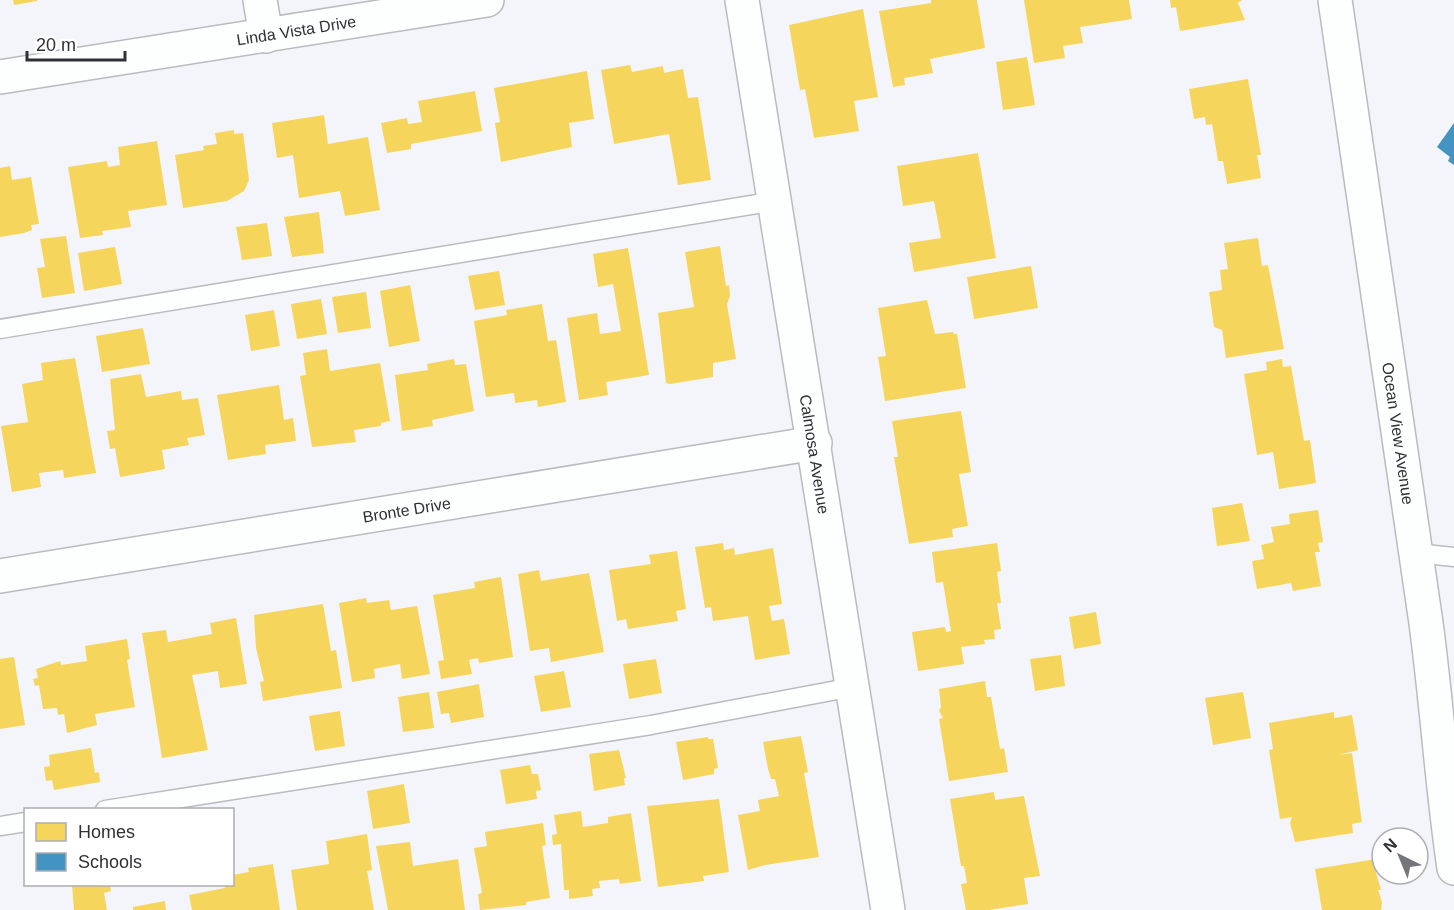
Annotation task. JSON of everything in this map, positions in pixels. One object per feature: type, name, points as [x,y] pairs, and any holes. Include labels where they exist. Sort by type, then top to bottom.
[{"type":"street","points":[[260,0],[266,36]]},
{"type":"street","name":"Linda Vista Drive","points":[[0,77],[487,0]]},
{"type":"street","name":"Calmosa Avenue","points":[[742,0],[815,443],[888,910]]},
{"type":"street","name":"Ocean View Avenue","points":[[1335,0],[1416,553],[1449,800],[1454,868]]},
{"type":"street","name":"Bronte Drive","points":[[0,576],[815,443]]},
{"type":"lane","points":[[0,329],[776,201]]},
{"type":"lane","points":[[1416,553],[1454,557]]},
{"type":"lane","points":[[118,808],[651,725],[853,687]]},
{"type":"lane","points":[[0,826],[24,822]]},
{"type":"building: Homes","points":[[13,0],[37,0],[37,1],[14,5]]},
{"type":"building: Homes","points":[[931,0],[977,0],[985,48],[930,59],[933,73],[904,78],[905,85],[893,87],[879,11],[931,3]]},
{"type":"building: Homes","points":[[1024,0],[1129,0],[1132,19],[1080,27],[1083,43],[1063,46],[1065,58],[1034,63]]},
{"type":"building: Homes","points":[[1170,0],[1242,0],[1238,3],[1245,20],[1180,31],[1176,7],[1171,8]]},
{"type":"building: Homes","points":[[863,9],[878,97],[854,101],[859,131],[814,138],[805,89],[800,90],[789,25]]},
{"type":"building: Homes","points":[[1027,57],[1035,105],[1003,110],[996,62]]},
{"type":"building: Homes","points":[[630,65],[632,72],[663,66],[664,73],[683,69],[688,98],[698,97],[711,180],[678,185],[669,134],[614,144],[601,70]]},
{"type":"building: Homes","points":[[587,71],[594,119],[569,123],[572,147],[501,162],[495,123],[500,122],[494,88]]},
{"type":"building: Homes","points":[[1248,79],[1261,155],[1257,155],[1261,178],[1227,184],[1223,161],[1218,161],[1212,124],[1206,125],[1205,117],[1194,119],[1189,89]]},
{"type":"building: Homes","points":[[475,91],[482,131],[411,144],[411,149],[387,153],[381,123],[407,118],[408,124],[422,122],[418,101]]},
{"type":"building: Homes","points":[[324,115],[328,144],[368,137],[380,210],[345,216],[340,191],[299,198],[293,155],[277,158],[272,123]]},
{"type":"building: Homes","points":[[234,130],[234,134],[243,133],[249,180],[244,191],[227,201],[183,208],[175,155],[204,150],[203,146],[217,144],[215,133]]},
{"type":"building: Homes","points":[[157,141],[167,205],[128,211],[131,227],[102,231],[103,235],[80,238],[68,167],[107,161],[108,167],[120,165],[118,147]]},
{"type":"building: Homes","points":[[978,153],[996,258],[914,272],[909,243],[941,238],[934,201],[903,206],[897,166]]},
{"type":"building: Homes","points":[[10,166],[12,180],[31,177],[39,224],[31,225],[32,230],[24,233],[0,237],[0,168]]},
{"type":"building: Homes","points":[[319,212],[324,253],[292,257],[284,217]]},
{"type":"building: Homes","points":[[267,223],[272,256],[242,260],[236,227]]},
{"type":"building: Homes","points":[[66,236],[75,293],[42,298],[37,268],[45,267],[40,239]]},
{"type":"building: Homes","points":[[1258,238],[1262,266],[1268,265],[1284,349],[1226,358],[1222,330],[1214,327],[1209,292],[1222,290],[1220,270],[1228,269],[1224,243]]},
{"type":"building: Homes","points":[[720,246],[726,286],[729,285],[730,296],[727,304],[736,359],[713,363],[713,377],[666,383],[658,313],[694,307],[685,252]]},
{"type":"building: Homes","points":[[115,247],[122,284],[84,291],[78,253]]},
{"type":"building: Homes","points":[[628,248],[649,375],[606,382],[608,395],[579,400],[567,318],[597,313],[600,334],[621,331],[613,284],[598,287],[593,254]]},
{"type":"building: Homes","points":[[1031,266],[1038,308],[974,319],[967,277]]},
{"type":"building: Homes","points":[[499,271],[505,305],[475,310],[468,276]]},
{"type":"building: Homes","points":[[410,285],[420,341],[389,347],[380,291]]},
{"type":"building: Homes","points":[[366,292],[371,328],[338,333],[332,297]]},
{"type":"building: Homes","points":[[321,299],[327,334],[297,339],[291,304]]},
{"type":"building: Homes","points":[[927,300],[935,334],[953,332],[957,334],[966,388],[885,401],[878,357],[886,356],[878,308]]},
{"type":"building: Homes","points":[[542,304],[548,341],[556,340],[566,402],[538,407],[537,400],[515,403],[514,393],[486,397],[474,321],[507,315],[506,310]]},
{"type":"building: Homes","points":[[274,310],[280,346],[251,351],[245,315]]},
{"type":"building: Homes","points":[[143,328],[150,364],[102,372],[96,336]]},
{"type":"building: Homes","points":[[327,349],[330,371],[380,363],[390,421],[381,423],[381,426],[354,430],[356,442],[312,447],[300,376],[306,375],[303,353]]},
{"type":"building: Homes","points":[[75,358],[96,473],[64,478],[63,470],[39,473],[41,487],[12,492],[1,426],[28,422],[22,384],[43,380],[41,363]]},
{"type":"building: Homes","points":[[454,359],[455,365],[466,364],[474,411],[432,420],[433,426],[402,431],[395,375],[428,370],[427,364]]},
{"type":"building: Homes","points":[[1282,359],[1283,367],[1291,366],[1304,441],[1310,440],[1316,483],[1279,489],[1273,452],[1257,455],[1244,374],[1267,370],[1266,362]]},
{"type":"building: Homes","points":[[141,374],[146,397],[181,391],[182,400],[198,398],[205,435],[187,438],[189,445],[162,450],[165,469],[120,477],[115,448],[110,449],[107,431],[115,430],[110,379]]},
{"type":"building: Homes","points":[[279,385],[284,420],[293,418],[296,441],[265,445],[266,454],[228,460],[217,395]]},
{"type":"building: Homes","points":[[961,411],[971,472],[959,474],[968,526],[952,529],[953,537],[909,544],[894,457],[898,457],[892,421]]},
{"type":"building: Homes","points":[[1242,503],[1250,541],[1217,546],[1212,508]]},
{"type":"building: Homes","points":[[1318,510],[1323,542],[1318,543],[1320,552],[1315,552],[1321,586],[1293,591],[1291,583],[1257,589],[1252,561],[1264,559],[1261,545],[1274,542],[1271,527],[1290,524],[1289,514]]},
{"type":"building: Homes","points":[[723,543],[724,550],[734,548],[735,555],[773,548],[782,604],[769,606],[772,621],[784,619],[790,654],[755,660],[748,616],[713,621],[711,607],[705,608],[695,547]]},
{"type":"building: Homes","points":[[997,543],[1001,571],[997,572],[1001,603],[997,603],[1001,629],[994,630],[995,639],[984,640],[985,644],[961,647],[964,664],[918,671],[912,632],[945,627],[946,632],[951,631],[943,582],[936,583],[932,552]]},
{"type":"building: Homes","points":[[677,551],[686,609],[676,611],[678,621],[628,629],[626,619],[617,621],[609,570],[651,564],[649,555]]},
{"type":"building: Homes","points":[[539,570],[541,581],[589,573],[604,652],[551,662],[549,648],[530,651],[518,574]]},
{"type":"building: Homes","points":[[501,577],[513,657],[479,663],[478,658],[469,660],[472,674],[441,679],[438,661],[444,660],[433,595],[475,588],[474,582]]},
{"type":"building: Homes","points":[[366,598],[367,603],[389,600],[391,610],[417,606],[430,674],[402,679],[400,664],[374,669],[375,678],[352,682],[339,603]]},
{"type":"building: Homes","points":[[323,604],[331,651],[336,650],[342,688],[263,701],[260,682],[264,681],[256,648],[254,615]]},
{"type":"building: Homes","points":[[1096,612],[1101,644],[1074,649],[1069,617]]},
{"type":"building: Homes","points":[[236,618],[247,684],[220,688],[218,671],[192,675],[208,750],[162,758],[142,633],[166,630],[168,642],[212,634],[210,623]]},
{"type":"building: Homes","points":[[127,639],[130,659],[127,660],[135,707],[95,714],[97,725],[67,733],[64,714],[58,715],[57,708],[43,709],[39,685],[35,686],[33,679],[38,678],[36,669],[60,661],[61,665],[87,661],[85,646]]},
{"type":"building: Homes","points":[[1061,655],[1065,686],[1035,691],[1030,659]]},
{"type":"building: Homes","points":[[14,657],[25,725],[0,729],[0,659]]},
{"type":"building: Homes","points":[[656,659],[662,693],[629,699],[623,664]]},
{"type":"building: Homes","points":[[564,671],[571,707],[541,712],[534,676]]},
{"type":"building: Homes","points":[[985,681],[987,697],[991,697],[1000,749],[1004,748],[1008,772],[949,781],[939,719],[943,718],[939,711],[941,707],[939,689]]},
{"type":"building: Homes","points":[[479,684],[484,717],[451,723],[449,713],[441,714],[437,692]]},
{"type":"building: Homes","points":[[429,692],[434,728],[403,732],[398,697]]},
{"type":"building: Homes","points":[[1243,692],[1251,738],[1213,745],[1205,698]]},
{"type":"building: Homes","points":[[340,711],[345,746],[315,751],[309,716]]},
{"type":"building: Homes","points":[[1334,712],[1334,718],[1352,715],[1358,750],[1339,755],[1352,753],[1362,822],[1352,824],[1353,833],[1295,842],[1290,823],[1292,817],[1280,819],[1269,750],[1273,749],[1269,723]]},
{"type":"building: Homes","points":[[801,736],[808,772],[804,773],[819,857],[765,865],[748,870],[738,815],[760,811],[758,800],[779,796],[775,779],[771,779],[768,769],[763,742]]},
{"type":"building: Homes","points":[[708,737],[708,739],[713,739],[718,768],[714,769],[714,774],[683,780],[676,742]]},
{"type":"building: Homes","points":[[91,748],[95,773],[99,772],[100,782],[54,790],[52,780],[46,781],[44,767],[50,766],[49,755]]},
{"type":"building: Homes","points":[[619,750],[626,778],[624,778],[625,785],[594,791],[589,754]]},
{"type":"building: Homes","points":[[530,765],[532,774],[538,774],[541,790],[536,791],[537,799],[506,804],[500,770]]},
{"type":"building: Homes","points":[[404,784],[410,823],[373,829],[367,791]]},
{"type":"building: Homes","points":[[994,792],[995,800],[1024,796],[1040,876],[1024,878],[1028,904],[989,910],[966,910],[961,884],[967,883],[964,866],[961,866],[950,799]]},
{"type":"building: Homes","points":[[719,799],[729,872],[703,876],[704,881],[658,887],[647,806]]},
{"type":"building: Homes","points":[[581,811],[583,827],[608,823],[608,817],[631,813],[641,881],[620,884],[619,879],[599,881],[600,888],[592,889],[593,896],[569,899],[569,890],[564,890],[561,844],[553,845],[552,835],[557,834],[554,815]]},
{"type":"building: Homes","points":[[543,823],[546,845],[542,846],[550,898],[526,902],[526,905],[480,910],[478,894],[482,893],[474,848],[487,846],[485,832]]},
{"type":"building: Homes","points":[[367,834],[372,870],[367,871],[374,910],[297,910],[291,870],[329,864],[326,841]]},
{"type":"building: Homes","points":[[410,842],[413,866],[458,859],[465,910],[388,910],[376,846]]},
{"type":"building: Homes","points":[[1370,860],[1370,886],[1380,886],[1381,890],[1378,890],[1382,902],[1381,910],[1322,910],[1315,869]]},
{"type":"building: Homes","points":[[273,864],[280,910],[192,910],[189,895],[225,888],[224,886],[234,886],[234,875],[249,872],[248,868]]},
{"type":"building: Homes","points":[[72,886],[110,886],[111,891],[104,893],[107,910],[74,910]]},
{"type":"building: Homes","points":[[165,901],[166,910],[133,910],[133,907]]},
{"type":"building: Schools","points":[[1454,123],[1454,165],[1448,161],[1450,157],[1437,147]]}]
